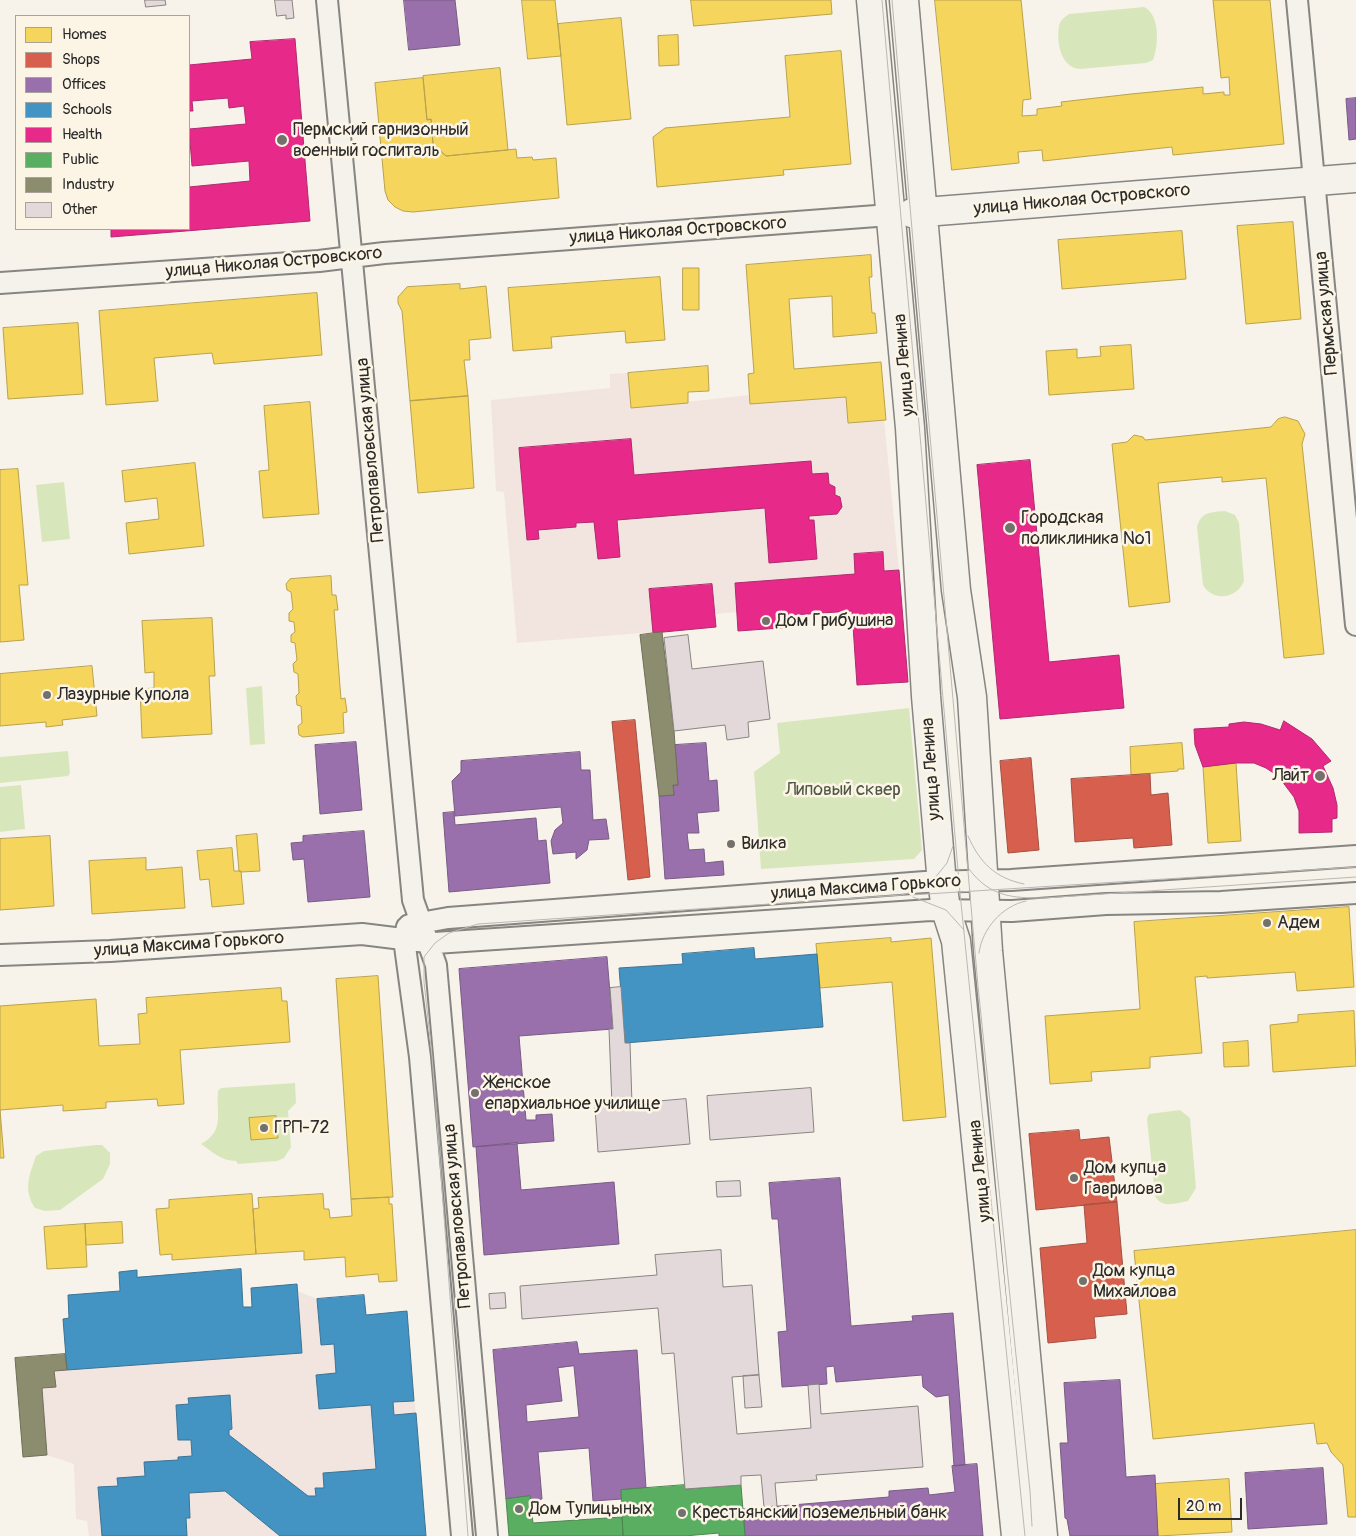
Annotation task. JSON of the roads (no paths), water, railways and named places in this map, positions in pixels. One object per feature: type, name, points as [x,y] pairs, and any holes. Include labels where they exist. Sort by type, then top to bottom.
[{"type":"main road","name":"улица Ленина","points":[[871,0],[909,213],[956,590],[972,697],[986,912],[1043,1536]]},
{"type":"main road","name":"улица Ленина","points":[[904,0],[909,213],[910,428],[927,705],[942,881],[946,910],[956,941],[1016,1536]]},
{"type":"main road","name":"улица Николая Островского","points":[[909,213],[1356,178]]},
{"type":"street","name":"Петропавловская улица","points":[[328,0],[413,900],[411,929],[420,1058],[462,1536]]},
{"type":"street","name":"Пермская улица","points":[[1297,0],[1356,625]]},
{"type":"street","name":"улица Николая Островского","points":[[0,282],[352,258],[909,213]]},
{"type":"street","name":"улица Максима Горького","points":[[0,955],[378,934],[411,929],[448,918],[942,881],[984,881],[1356,856]]},
{"type":"street","name":"улица Максима Горького","points":[[411,929],[427,942],[946,910],[986,912],[1356,893]]},
{"type":"street","name":"Петропавловская улица","points":[[427,942],[436,965],[486,1536]]},
{"type":"tram line","points":[[882,0],[960,893],[1025,1536]]},
{"type":"tram line","points":[[892,0],[978,986],[1032,1526]]},
{"type":"tram line","points":[[968,836],[978,854],[990,868],[1005,878],[1024,884]]},
{"type":"tram line","points":[[468,1536],[432,1056],[424,982],[424,957],[435,943],[449,933],[478,924],[901,895],[913,892],[934,879],[947,863],[953,846]]},
{"type":"tram line","points":[[911,895],[1356,867]]},
{"type":"tram line","points":[[969,869],[985,885],[1002,894],[1032,898],[1356,877]]},
{"type":"tram line","points":[[913,897],[946,910],[964,930]]},
{"type":"tram line","points":[[979,953],[984,935],[1001,913],[1026,901]]},
{"type":"place","name":"Пермский гарнизонный военный госпиталь","points":[[282,140]]},
{"type":"place","name":"Городская поликлиника №1","points":[[1010,528]]},
{"type":"place","name":"Дом Грибушина","points":[[766,621]]},
{"type":"place","name":"Лазурные Купола","points":[[47,695]]},
{"type":"place","name":"Лайт","points":[[1320,776]]},
{"type":"place","name":"Вилка","points":[[731,844]]},
{"type":"place","name":"Адем","points":[[1267,923]]},
{"type":"place","name":"Женское епархиальное училище","points":[[475,1093]]},
{"type":"place","name":"ГРП-72","points":[[264,1128]]},
{"type":"place","name":"Дом купца Гаврилова","points":[[1074,1178]]},
{"type":"place","name":"Дом купца Михайлова","points":[[1083,1281]]},
{"type":"place","name":"Дом Тупицыных","points":[[519,1509]]},
{"type":"place","name":"Крестьянский поземельный банк","points":[[682,1513]]},
{"type":"park label","name":"Липовый сквер","points":[[843,790]]}]
